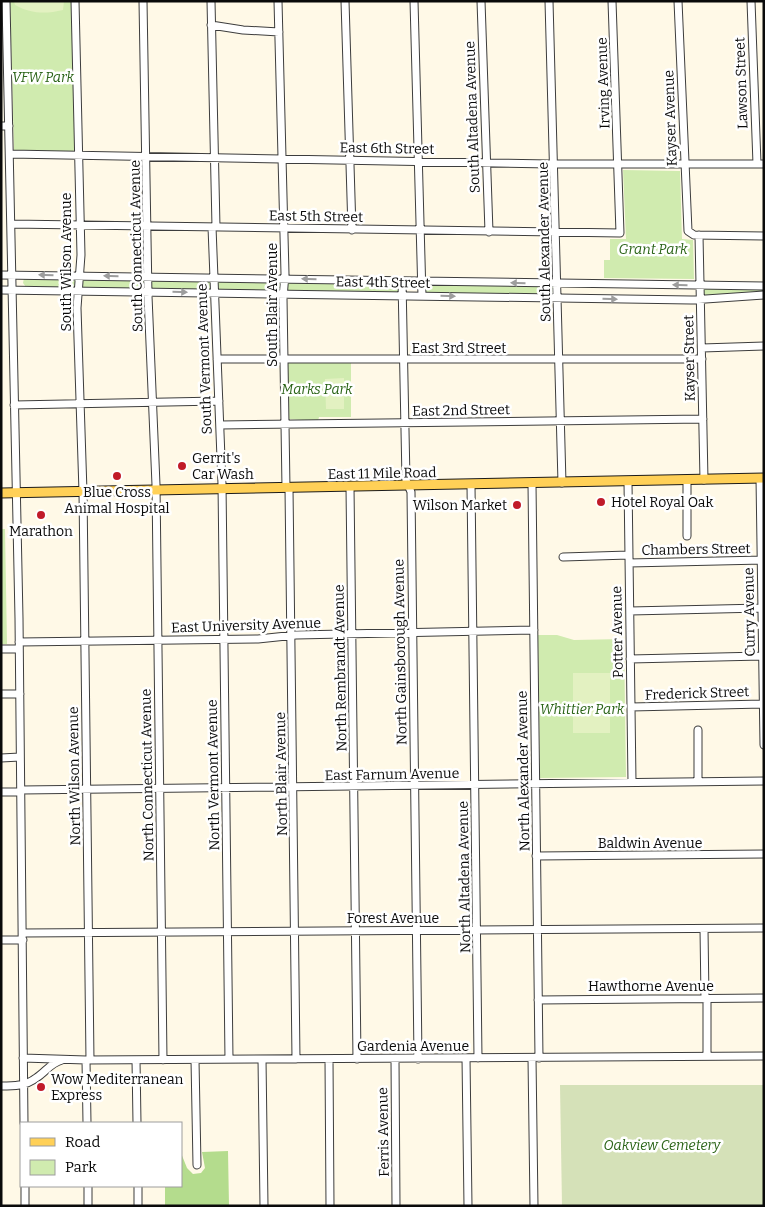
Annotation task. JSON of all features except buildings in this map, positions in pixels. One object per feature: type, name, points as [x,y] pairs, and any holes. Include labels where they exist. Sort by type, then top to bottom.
[{"type":"main road","name":"East 11 Mile Road","points":[[1,493],[762,478]]},
{"type":"street","points":[[6,1],[5,126],[10,154],[20,694],[24,1122]]},
{"type":"street","name":"South Wilson Avenue","points":[[75,1],[80,225],[80,276],[77,308],[83,492]]},
{"type":"street","name":"South Connecticut Avenue","points":[[143,1],[149,291],[156,491]]},
{"type":"street","name":"South Vermont Avenue","points":[[211,1],[215,158],[214,292],[222,490]]},
{"type":"street","name":"South Blair Avenue","points":[[278,1],[285,279],[285,424],[288,488]]},
{"type":"street","points":[[346,1],[352,230]]},
{"type":"street","points":[[414,1],[422,296]]},
{"type":"street","name":"South Altadena Avenue","points":[[481,1],[489,232]]},
{"type":"street","name":"South Alexander Avenue","points":[[549,1],[557,233],[562,483]]},
{"type":"street","name":"Irving Avenue","points":[[612,1],[620,233]]},
{"type":"street","name":"Kayser Avenue","points":[[678,1],[688,233],[699,236]]},
{"type":"street","name":"Lawson Street","points":[[751,1],[760,164]]},
{"type":"street","points":[[211,25],[243,30],[279,32]]},
{"type":"street","name":"East 6th Street","points":[[10,154],[619,165],[760,164]]},
{"type":"street","name":"East 5th Street","points":[[11,224],[620,233]]},
{"type":"street","points":[[699,236],[764,236]]},
{"type":"street","name":"Kayser Street","points":[[699,236],[704,480]]},
{"type":"street","points":[[25,289],[21,280],[28,274]]},
{"type":"street","name":"East 4th Street","points":[[1,276],[28,274],[764,286]]},
{"type":"street","points":[[1,276],[3,282],[1,289]]},
{"type":"street","name":"North Gainsborough Avenue","points":[[402,281],[406,480],[411,492],[418,1058]]},
{"type":"street","name":"East 4th Street","points":[[1,289],[558,298],[701,299],[764,295]]},
{"type":"street","points":[[702,348],[764,346]]},
{"type":"street","name":"East 3rd Street","points":[[217,359],[702,359]]},
{"type":"street","points":[[14,405],[219,401]]},
{"type":"street","name":"East 2nd Street","points":[[220,425],[703,419]]},
{"type":"street","name":"Curry Avenue","points":[[762,478],[764,745]]},
{"type":"street","points":[[687,480],[687,536]]},
{"type":"street","name":"Potter Avenue","points":[[628,482],[632,782]]},
{"type":"street","name":"North Alexander Avenue","points":[[532,484],[538,1000],[535,1058],[534,1206]]},
{"type":"street","name":"North Altadena Avenue","points":[[471,485],[478,1058]]},
{"type":"street","name":"North Rembrandt Avenue","points":[[350,487],[357,1059]]},
{"type":"street","name":"North Blair Avenue","points":[[288,488],[296,1059]]},
{"type":"street","name":"North Vermont Avenue","points":[[222,490],[229,1059]]},
{"type":"street","name":"North Connecticut Avenue","points":[[156,491],[163,1060]]},
{"type":"street","name":"North Wilson Avenue","points":[[83,492],[89,933],[87,1122]]},
{"type":"street","name":"Chambers Street","points":[[563,557],[762,560]]},
{"type":"street","points":[[630,611],[762,608]]},
{"type":"street","name":"East University Avenue","points":[[1,649],[19,645],[85,641],[534,630]]},
{"type":"street","points":[[630,659],[762,656]]},
{"type":"street","points":[[1,694],[20,694]]},
{"type":"street","name":"Frederick Street","points":[[631,707],[763,704]]},
{"type":"street","points":[[698,730],[698,782]]},
{"type":"street","points":[[1,758],[20,758]]},
{"type":"street","name":"East Farnum Avenue","points":[[1,792],[87,789],[764,781]]},
{"type":"street","name":"Baldwin Avenue","points":[[536,856],[764,854]]},
{"type":"street","name":"Forest Avenue","points":[[1,940],[89,933],[764,928]]},
{"type":"street","points":[[704,929],[707,1056]]},
{"type":"street","name":"Hawthorne Avenue","points":[[538,1000],[764,998]]},
{"type":"street","name":"Gardenia Avenue","points":[[23,1058],[62,1060],[195,1060],[764,1056]]},
{"type":"street","points":[[466,1058],[468,1206]]},
{"type":"street","points":[[262,1059],[264,1206]]},
{"type":"street","points":[[329,1059],[330,1206]]},
{"type":"street","name":"Ferris Avenue","points":[[394,1059],[396,1206]]},
{"type":"street","points":[[1,1086],[23,1084],[37,1078],[52,1064],[62,1060]]},
{"type":"street","points":[[136,1060],[137,1122]]},
{"type":"street","points":[[195,1060],[197,1165]]},
{"type":"street","points":[[25,1187],[25,1206]]},
{"type":"street","points":[[88,1187],[88,1206]]},
{"type":"street","points":[[138,1187],[138,1206]]},
{"type":"green space","name":"VFW Park","points":[[10,1],[72,1],[75,148],[73,152],[14,150]]},
{"type":"green space","points":[[14,1],[64,1],[63,10],[45,13],[21,8],[15,5]]},
{"type":"green space","name":"Grant Park","points":[[623,170],[680,171],[682,239],[693,240],[694,279],[604,278],[604,260],[610,260],[610,239],[626,239]]},
{"type":"green space","points":[[24,278],[76,279],[75,287],[26,287],[23,283]]},
{"type":"green space","points":[[82,279],[144,279],[145,289],[83,288]]},
{"type":"green space","points":[[152,280],[210,280],[211,287],[209,290],[154,289],[151,287]]},
{"type":"green space","points":[[217,281],[281,282],[281,290],[219,290]]},
{"type":"green space","points":[[288,282],[399,283],[399,291],[397,293],[290,291],[287,290]]},
{"type":"green space","points":[[425,284],[553,286],[554,293],[551,295],[425,293]]},
{"type":"green space","points":[[703,288],[764,288],[764,292],[704,296]]},
{"type":"green space","name":"Marks Park","points":[[289,362],[351,363],[351,417],[319,417],[318,421],[287,419],[286,364]]},
{"type":"green space","points":[[344,378],[344,409],[326,409],[325,379]]},
{"type":"green space","points":[[1,529],[5,529],[7,644],[1,644]]},
{"type":"green space","name":"Whittier Park","points":[[538,635],[557,635],[574,640],[624,639],[626,777],[540,778]]},
{"type":"green space","points":[[573,673],[610,673],[610,733],[573,733]]},
{"type":"green space","name":"Oakview Cemetery","points":[[560,1085],[764,1085],[764,1206],[562,1206]]},
{"type":"green space","points":[[228,1151],[229,1206],[165,1206],[165,1187],[182,1187],[182,1156],[187,1168],[193,1174],[201,1173],[205,1168],[202,1152]]},
{"type":"place","name":"Gerrit's Car Wash","points":[[182,466]]},
{"type":"place","name":"Blue Cross Animal Hospital","points":[[117,476]]},
{"type":"place","name":"Hotel Royal Oak","points":[[601,502]]},
{"type":"place","name":"Wilson Market","points":[[517,505]]},
{"type":"place","name":"Marathon","points":[[41,515]]},
{"type":"place","name":"Wow Mediterranean Express","points":[[41,1087]]}]
